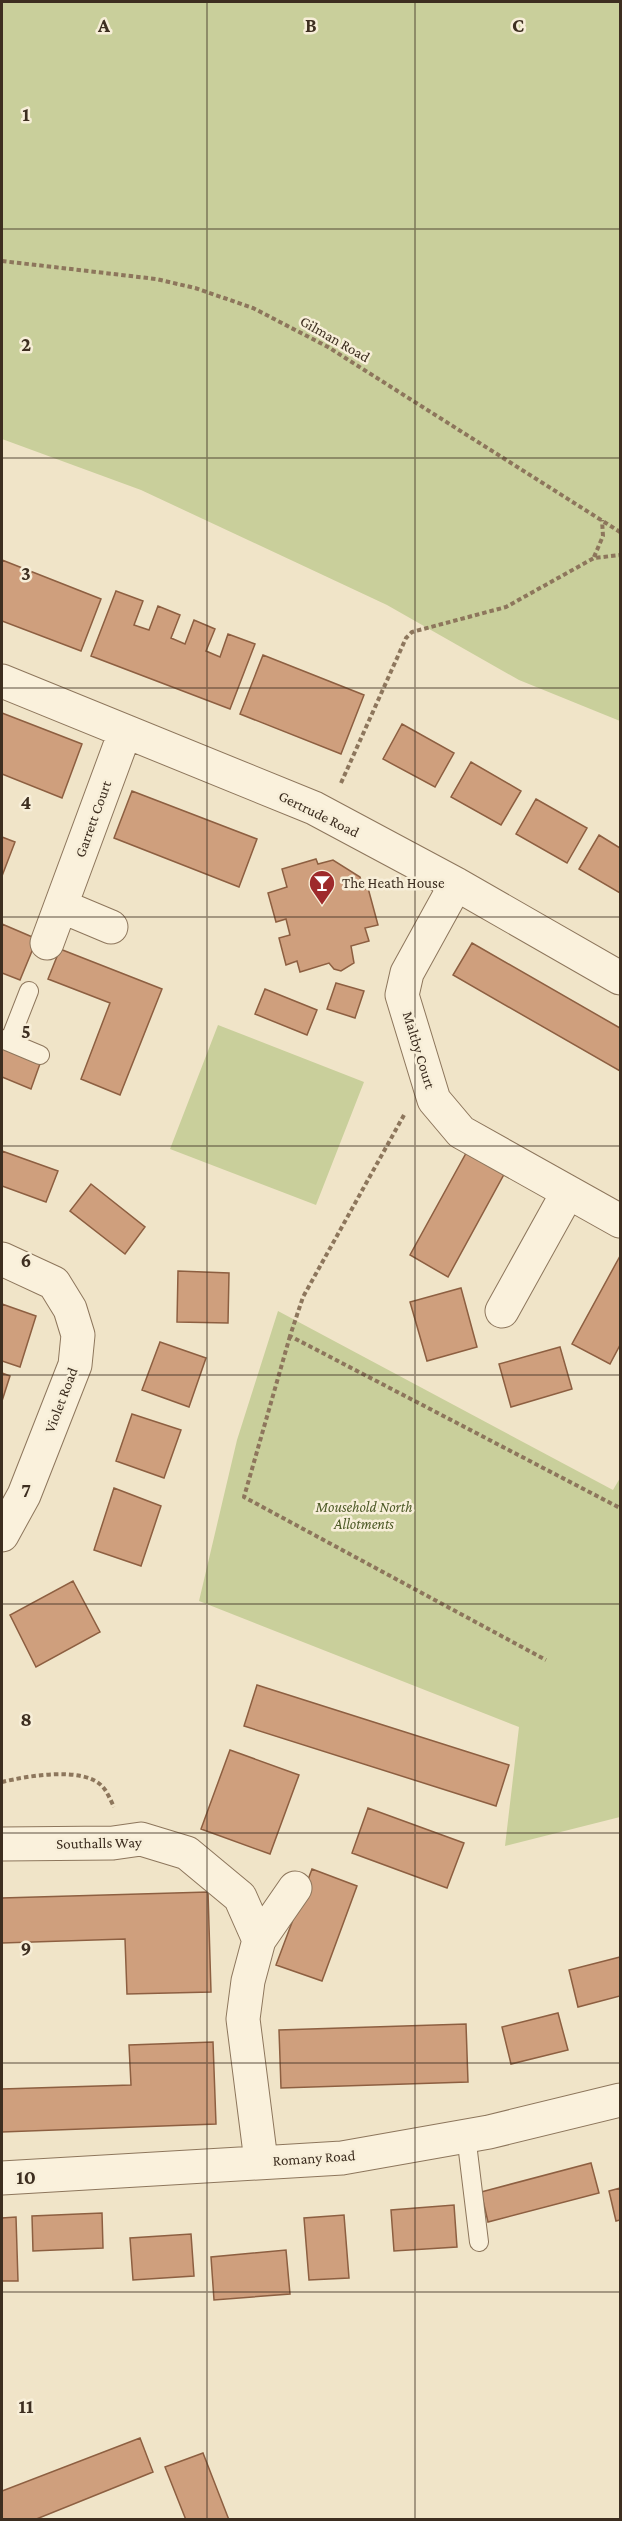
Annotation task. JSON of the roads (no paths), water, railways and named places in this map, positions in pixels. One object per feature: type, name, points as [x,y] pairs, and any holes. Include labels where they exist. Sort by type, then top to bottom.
[{"type":"street","name":"Gertrude Road","points":[[2,681],[326,814],[456,884],[621,978]]},
{"type":"street","name":"Garrett Court","points":[[44,950],[126,732]]},
{"type":"street","name":"Maltby Court","points":[[456,884],[407,973],[402,995],[434,1101],[461,1132],[621,1221]]},
{"type":"street","points":[[61,906],[111,927]]},
{"type":"street","points":[[502,1311],[568,1192]]},
{"type":"street","name":"Violet Road","points":[[2,1260],[54,1283],[70,1309],[78,1335],[75,1365],[24,1495],[2,1535]]},
{"type":"street","name":"Southalls Way","points":[[2,1844],[113,1843],[141,1839],[188,1853],[240,1897],[259,1940]]},
{"type":"street","points":[[261,2161],[243,2019],[248,1981],[259,1940],[295,1888]]},
{"type":"street","name":"Romany Road","points":[[2,2178],[342,2158],[466,2135],[621,2100]]},
{"type":"lane","points":[[29,991],[5,1041],[40,1055]]},
{"type":"lane","points":[[466,2135],[480,2242]]},
{"type":"place","name":"The Heath House","points":[[322,906]]},
{"type":"park label","name":"Mousehold North Allotments","points":[[364,1516]]}]
